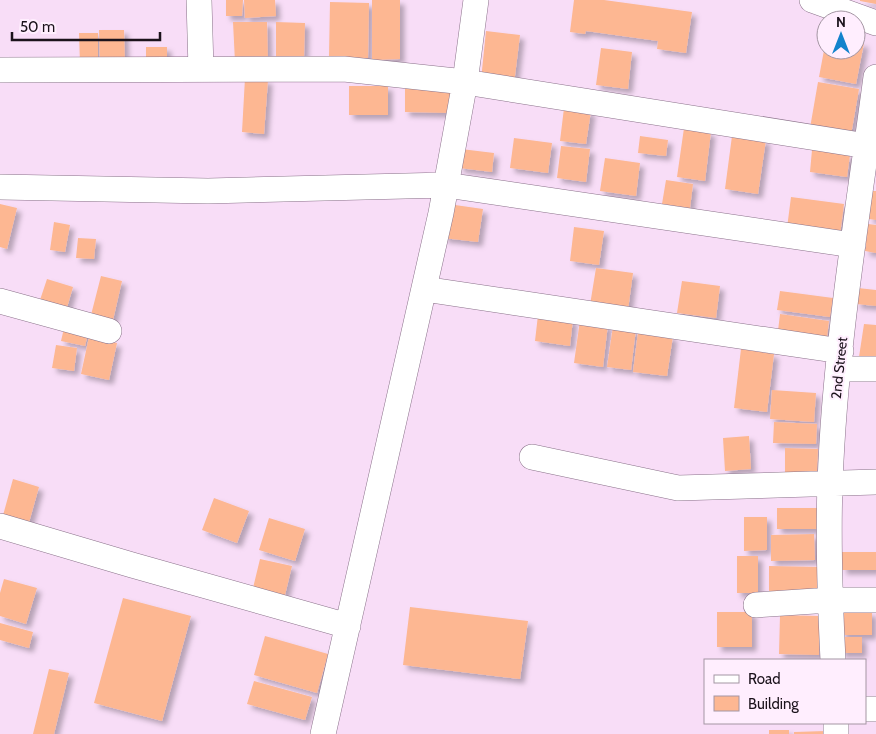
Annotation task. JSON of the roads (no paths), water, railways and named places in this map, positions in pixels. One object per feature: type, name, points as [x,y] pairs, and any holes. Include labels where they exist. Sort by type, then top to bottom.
[{"type":"street","points":[[199,0],[200,69]]},
{"type":"street","points":[[323,734],[446,185],[465,82],[476,0]]},
{"type":"street","points":[[812,0],[876,23]]},
{"type":"street","points":[[0,70],[344,69],[465,82],[867,146]]},
{"type":"street","name":"2nd Street","points":[[833,659],[830,600],[830,483],[840,360],[876,77]]},
{"type":"street","points":[[0,187],[208,191],[446,185],[853,246]]},
{"type":"street","points":[[424,289],[840,360],[876,369]]},
{"type":"street","points":[[0,301],[108,332]]},
{"type":"street","points":[[532,456],[678,488],[876,482]]},
{"type":"street","points":[[0,526],[348,626]]},
{"type":"street","points":[[756,605],[830,600],[876,600]]}]
